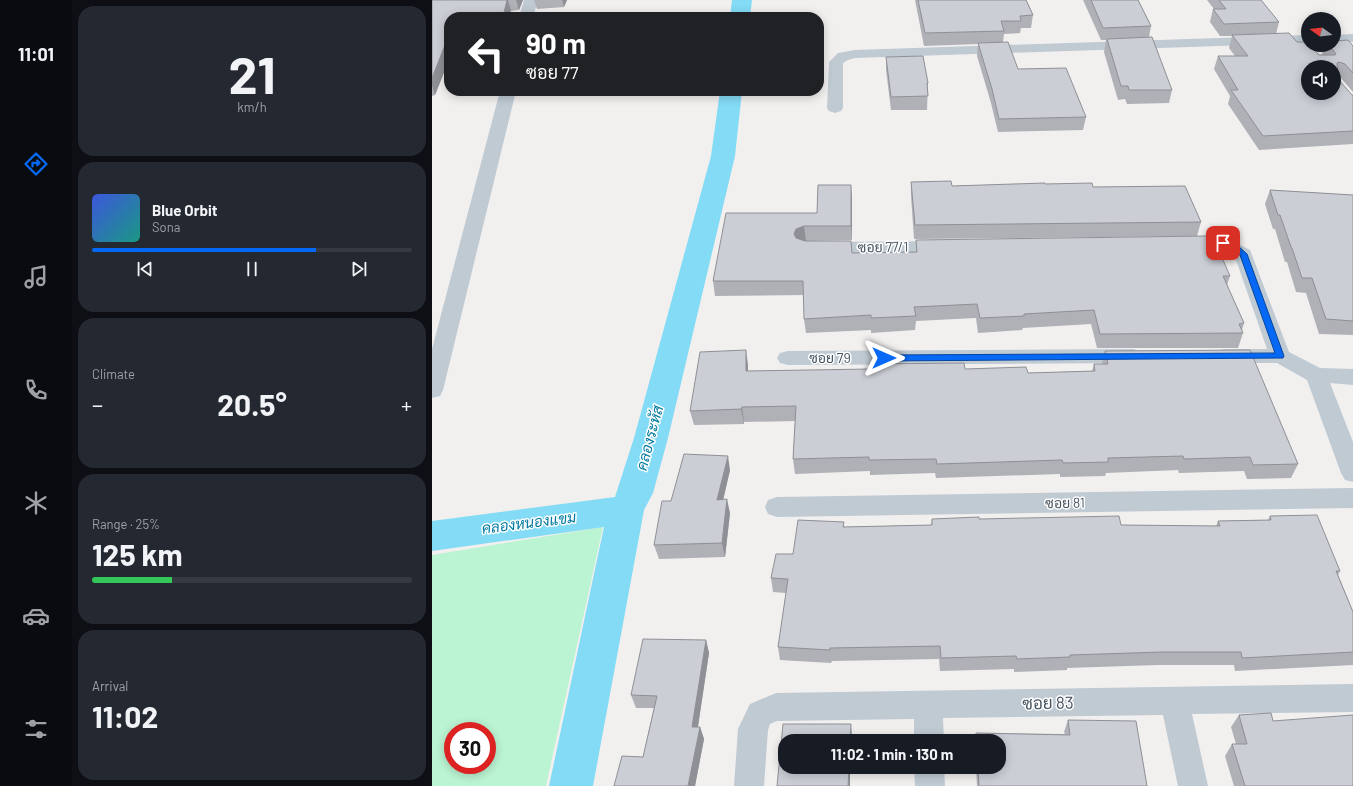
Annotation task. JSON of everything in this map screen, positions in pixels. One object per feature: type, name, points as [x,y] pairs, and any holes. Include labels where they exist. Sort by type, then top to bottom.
[{"type":"street","points":[[527,12],[530,0]]},
{"type":"street","points":[[1341,38],[1353,38]]},
{"type":"street","points":[[835,108],[836,62],[843,56],[855,54],[1301,43]]},
{"type":"street","points":[[432,390],[507,96]]},
{"type":"street","points":[[1160,244],[1223,243],[1244,254],[1280,356]]},
{"type":"street","name":"ซอย 77/1","points":[[806,248],[964,246]]},
{"type":"street","name":"ซอย 79","points":[[788,358],[1153,356]]},
{"type":"street","points":[[1209,356],[1280,356],[1316,375],[1353,377]]},
{"type":"street","points":[[1316,375],[1353,473]]},
{"type":"street","name":"ซอย 81","points":[[777,508],[1353,498]]},
{"type":"street","name":"ซอย 83","points":[[749,786],[753,729],[760,714],[776,707],[1353,698]]},
{"type":"street","points":[[1175,701],[1193,786]]},
{"type":"street","points":[[928,704],[929,734]]},
{"type":"street","points":[[929,774],[930,786]]},
{"type":"green space","points":[[603,527],[546,786],[432,786],[432,555]]},
{"type":"building","points":[[432,0],[507,0],[504,12],[444,12],[444,48],[432,78]]},
{"type":"building","points":[[918,0],[1026,0],[1033,15],[1020,16],[1021,21],[1001,21],[1004,31],[925,33]]},
{"type":"building","points":[[1091,0],[1138,0],[1151,26],[1103,28]]},
{"type":"building","points":[[1219,0],[1261,0],[1279,22],[1224,24],[1213,9],[1226,9]]},
{"type":"building","points":[[1289,33],[1297,42],[1301,42],[1301,52],[1316,52],[1319,55],[1335,55],[1334,52],[1341,52],[1341,40],[1348,40],[1353,46],[1353,73],[1345,64],[1341,63],[1341,60],[1301,60],[1301,100],[1341,100],[1341,82],[1353,95],[1353,131],[1263,136],[1231,90],[1238,90],[1218,56],[1248,56],[1232,35]]},
{"type":"building","points":[[1152,37],[1172,90],[1129,90],[1128,86],[1121,86],[1107,39]]},
{"type":"building","points":[[1008,42],[1018,69],[1066,68],[1086,117],[999,119],[992,89],[978,43]]},
{"type":"building","points":[[923,56],[928,83],[928,96],[891,97],[886,57]]},
{"type":"building","points":[[951,181],[952,186],[1092,183],[1093,187],[1185,186],[1201,222],[915,225],[911,182]]},
{"type":"building","points":[[818,185],[851,185],[851,226],[804,226],[796,229],[794,234],[796,238],[805,241],[851,241],[852,253],[917,252],[916,240],[1207,236],[1211,245],[1216,244],[1230,276],[1223,276],[1244,323],[1239,324],[1243,333],[1100,334],[1094,310],[980,318],[977,304],[914,307],[916,316],[871,318],[871,315],[804,319],[803,281],[713,281],[726,213],[817,213]]},
{"type":"building","points":[[1270,190],[1353,195],[1353,321],[1326,319],[1312,278],[1302,278]]},
{"type":"building","points":[[746,350],[746,371],[870,369],[870,364],[964,363],[965,369],[1026,367],[1028,373],[1095,371],[1094,364],[1108,364],[1105,351],[1250,350],[1298,464],[1253,465],[1250,457],[1184,459],[1183,456],[1108,458],[1108,462],[1063,463],[1062,460],[937,464],[936,459],[869,460],[869,457],[793,459],[796,406],[742,407],[741,409],[690,411],[700,352]]},
{"type":"building","points":[[684,454],[728,456],[717,500],[727,499],[722,543],[654,545],[662,501],[671,501]]},
{"type":"building","points":[[1317,515],[1340,571],[1336,571],[1353,612],[1353,652],[1242,658],[1241,652],[1162,652],[1070,655],[1070,657],[1017,659],[1016,656],[941,658],[940,646],[830,648],[830,650],[778,647],[788,579],[771,578],[776,554],[793,554],[798,520],[844,522],[843,527],[932,525],[932,519],[979,517],[979,519],[1119,516],[1121,525],[1220,526],[1218,521],[1271,520],[1270,516]]},
{"type":"building","points":[[643,639],[706,640],[692,727],[700,727],[688,786],[614,786],[622,756],[643,757],[657,696],[631,695]]},
{"type":"building","points":[[1271,713],[1273,721],[1353,715],[1353,786],[1245,786],[1232,744],[1247,744],[1239,715]]},
{"type":"building","points":[[1068,720],[1136,721],[1147,786],[979,786],[978,774],[1006,774],[1006,734],[976,733],[1070,735]]},
{"type":"building","points":[[783,724],[851,724],[850,734],[782,734]]},
{"type":"building","points":[[778,774],[849,774],[848,786],[777,786]]},
{"type":"waterway","name":"คลองระหัส","points":[[741,12],[742,0]]},
{"type":"waterway","name":"คลองระหัส","points":[[626,510],[635,493],[651,438],[723,156],[730,96]]},
{"type":"waterway","name":"คลองหนองแขม","points":[[432,536],[626,510]]},
{"type":"waterway","name":"คลองระหัส","points":[[571,786],[626,510]]},
{"type":"route","points":[[884,358],[1280,356],[1244,254],[1223,243]]}]
